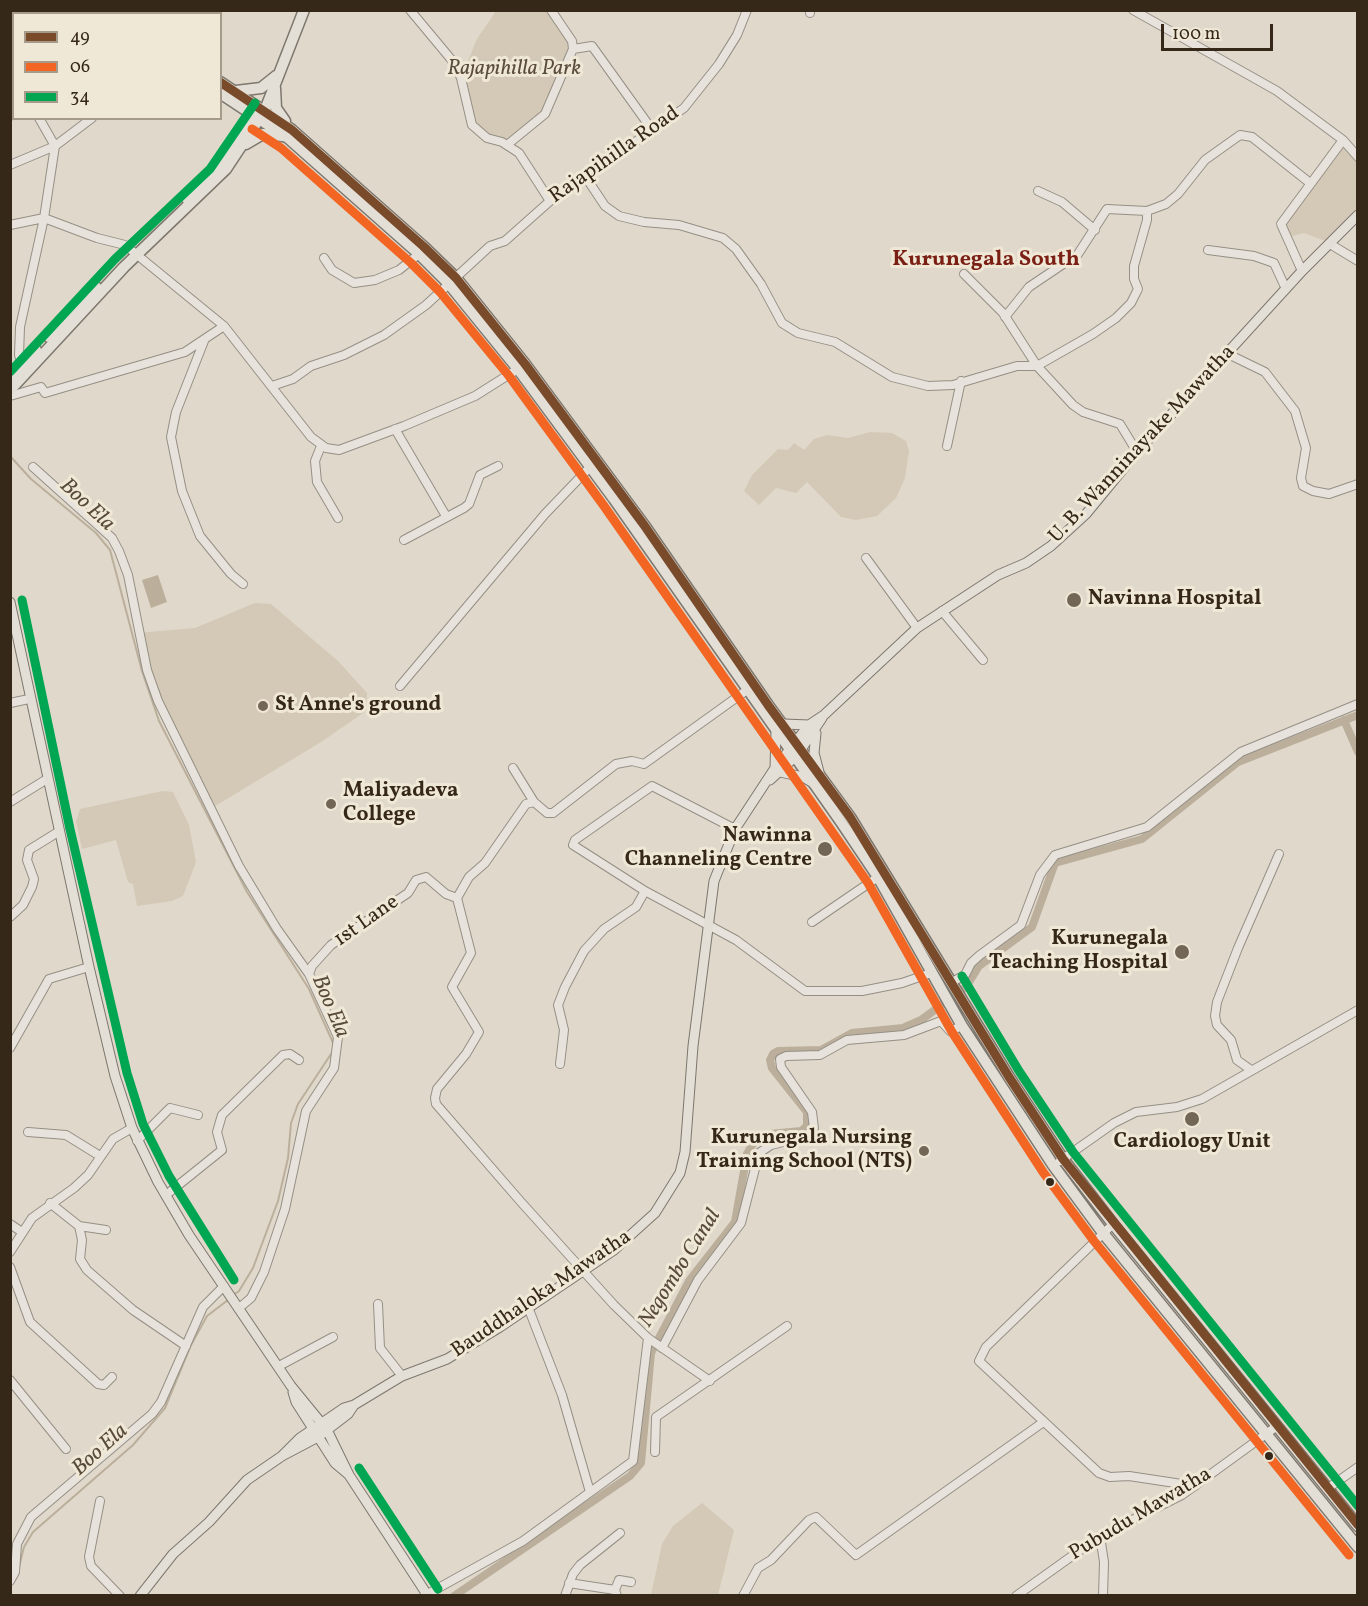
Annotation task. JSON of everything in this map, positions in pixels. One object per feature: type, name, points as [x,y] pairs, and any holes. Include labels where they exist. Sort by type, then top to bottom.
[{"type":"highway","points":[[10,379],[238,145],[277,76],[304,10]]},
{"type":"highway","points":[[228,94],[261,88],[277,76]]},
{"type":"highway","points":[[277,76],[276,108],[290,134],[419,254],[452,281]]},
{"type":"highway","points":[[228,94],[290,134],[396,220],[452,281],[522,367],[644,525],[768,705],[780,728]]},
{"type":"highway","points":[[228,94],[241,118],[238,145]]},
{"type":"highway","points":[[238,145],[263,134],[290,134]]},
{"type":"highway","points":[[522,367],[747,690],[780,728],[886,872],[927,945],[1063,1159],[1358,1526]]},
{"type":"highway","points":[[10,390],[23,368]]},
{"type":"highway","points":[[817,779],[878,877],[962,1026],[1053,1166],[1103,1233],[1358,1547]]},
{"type":"main road","name":"U. B. Wanninayake Mawatha","points":[[795,750],[824,715],[917,628],[998,575],[1026,563],[1051,546],[1086,514],[1137,452],[1302,271],[1358,215]]},
{"type":"main road","points":[[10,602],[15,643],[88,967],[115,1076],[137,1140],[166,1196],[320,1430],[335,1463],[349,1475],[427,1595]]},
{"type":"main road","points":[[780,728],[813,728],[817,779],[777,770],[780,728]]},
{"type":"main road","name":"Bauddhaloka Mawatha","points":[[140,1596],[173,1554],[209,1522],[248,1480],[320,1430],[348,1414],[354,1405],[402,1376],[447,1359],[528,1307],[641,1228],[655,1213],[680,1173],[685,1152],[693,1046],[714,881],[735,829],[777,770],[795,750]]},
{"type":"street","points":[[410,10],[455,64],[461,78],[472,125],[487,138],[507,145],[519,153],[550,201]]},
{"type":"street","points":[[507,145],[545,114],[573,49],[572,41],[551,10]]},
{"type":"street","name":"Rajapihilla Road","points":[[272,387],[293,379],[311,366],[344,355],[384,335],[426,305],[490,246],[505,241],[550,201],[684,108],[701,89],[737,35],[747,10]]},
{"type":"street","points":[[1133,10],[1277,91],[1343,140],[1358,157]]},
{"type":"street","points":[[573,49],[592,46],[653,131]]},
{"type":"street","points":[[23,368],[20,327],[44,218],[55,146],[40,120]]},
{"type":"street","points":[[10,165],[55,146],[89,120]]},
{"type":"street","points":[[1005,317],[1029,287],[1078,254],[1107,209],[1147,211],[1166,204],[1178,194],[1205,160],[1240,135],[1252,137],[1310,183]]},
{"type":"street","points":[[1302,271],[1281,224],[1343,140]]},
{"type":"street","points":[[585,177],[605,206],[619,216],[644,222],[679,225],[723,238],[736,249],[761,284],[782,323],[798,333],[836,342],[892,377],[941,387],[1017,366],[1037,366],[1116,318],[1131,303],[1138,289],[1134,279],[1134,266],[1147,220],[1147,211]]},
{"type":"street","points":[[1038,191],[1062,202],[1095,230]]},
{"type":"street","points":[[10,225],[44,218],[97,238],[125,245],[224,326],[306,432],[321,446],[339,450],[395,429],[475,396],[522,367]]},
{"type":"street","points":[[1330,244],[1358,261]]},
{"type":"street","points":[[1208,250],[1254,256],[1274,264],[1286,290]]},
{"type":"street","points":[[324,258],[332,270],[354,283],[375,280],[399,270],[419,254]]},
{"type":"street","points":[[964,274],[985,292],[1005,317],[1037,366],[1073,405],[1083,412],[1120,424],[1137,452]]},
{"type":"street","points":[[10,396],[41,387],[45,393],[185,352],[224,326]]},
{"type":"street","points":[[204,341],[176,412],[171,436],[182,491],[200,536],[231,574],[243,584]]},
{"type":"street","points":[[1228,354],[1265,372],[1295,411],[1306,448],[1301,478],[1303,486],[1312,491],[1329,494],[1358,484]]},
{"type":"street","points":[[946,446],[961,381]]},
{"type":"street","points":[[395,429],[446,516]]},
{"type":"street","points":[[321,446],[315,461],[317,482],[338,519]]},
{"type":"street","points":[[404,540],[469,504],[480,475],[498,466]]},
{"type":"street","points":[[33,467],[101,528],[115,544],[128,575],[137,633],[158,701],[239,867],[277,929],[309,974],[327,1008],[338,1037],[334,1068],[306,1111],[288,1199],[264,1272],[251,1298],[237,1305]]},
{"type":"street","points":[[400,686],[545,514],[590,467]]},
{"type":"street","points":[[866,558],[917,628]]},
{"type":"street","points":[[942,611],[983,660]]},
{"type":"street","points":[[513,768],[534,802],[546,813],[553,813],[616,764],[632,760],[644,764],[747,690]]},
{"type":"street","points":[[10,703],[29,699]]},
{"type":"street","points":[[952,982],[965,975],[980,955],[1021,925],[1040,875],[1055,855],[1147,827],[1241,752],[1358,704]]},
{"type":"street","points":[[10,802],[47,779]]},
{"type":"street","points":[[735,829],[652,786],[575,840],[573,845],[645,891],[707,927],[736,940],[805,991],[862,991],[902,983],[931,973]]},
{"type":"street","points":[[534,802],[526,804],[485,862],[469,877],[457,898],[471,953],[452,987],[479,1032],[466,1054],[437,1089],[436,1104],[648,1338],[710,1381]]},
{"type":"street","points":[[10,917],[23,905],[32,887],[34,879],[26,855],[29,850],[58,832]]},
{"type":"street","points":[[1251,1070],[1237,1060],[1231,1040],[1217,1025],[1215,1016],[1217,1002],[1238,948],[1279,854]]},
{"type":"street","name":"1st Lane","points":[[309,974],[312,966],[331,945],[408,893],[416,880],[426,877],[446,894],[457,898]]},
{"type":"street","points":[[812,922],[878,877]]},
{"type":"street","points":[[560,1064],[564,1030],[558,1005],[565,987],[584,951],[604,929],[636,907],[645,891]]},
{"type":"street","points":[[10,1048],[49,979],[88,967]]},
{"type":"street","points":[[1053,1166],[1114,1123],[1136,1112],[1177,1107],[1202,1099],[1358,1010]]},
{"type":"street","points":[[662,1348],[698,1280],[741,1223],[759,1153],[771,1145],[807,1136],[814,1128],[812,1112],[781,1066],[780,1059],[786,1056],[820,1055],[847,1040],[903,1035],[941,1021],[951,1031],[962,1026]]},
{"type":"street","points":[[166,1196],[222,1150],[217,1132],[222,1115],[283,1055],[290,1054],[299,1060]]},
{"type":"street","points":[[137,1140],[170,1108],[198,1114]]},
{"type":"street","points":[[10,1252],[32,1218],[74,1188],[88,1175],[113,1139],[132,1128]]},
{"type":"street","points":[[28,1132],[66,1136],[100,1156]]},
{"type":"street","points":[[50,1203],[79,1226],[106,1230]]},
{"type":"street","points":[[10,1224],[22,1232]]},
{"type":"street","points":[[1113,1224],[986,1347],[979,1361],[1042,1423],[1099,1473],[1110,1477],[1128,1476],[1195,1486]]},
{"type":"street","points":[[79,1226],[82,1240],[80,1260],[87,1270],[134,1310],[186,1346]]},
{"type":"street","points":[[10,1267],[26,1315],[40,1332],[98,1384],[104,1385],[112,1377]]},
{"type":"street","points":[[10,1581],[15,1572],[17,1544],[32,1517],[152,1414],[161,1402],[203,1307],[224,1286]]},
{"type":"street","points":[[378,1304],[380,1348],[402,1376]]},
{"type":"street","points":[[528,1307],[562,1395],[590,1492]]},
{"type":"street","points":[[655,1452],[656,1417],[788,1326]]},
{"type":"street","points":[[279,1366],[333,1337]]},
{"type":"street","points":[[427,1595],[523,1541],[633,1461],[648,1338]]},
{"type":"street","points":[[10,1380],[13,1390],[66,1449]]},
{"type":"street","points":[[742,1596],[758,1568],[771,1560],[809,1520],[816,1517],[856,1555],[1042,1423]]},
{"type":"street","name":"Pubudu Mawatha","points":[[1016,1596],[1100,1536],[1195,1486],[1276,1426]]},
{"type":"street","points":[[1327,1489],[1358,1467]]},
{"type":"street","points":[[100,1502],[89,1557],[91,1566],[120,1596]]},
{"type":"street","points":[[565,1596],[569,1583],[580,1565],[620,1533]]},
{"type":"street","points":[[1100,1536],[1104,1562],[1103,1596]]},
{"type":"street","points":[[569,1583],[616,1593],[619,1580],[631,1582]]},
{"type":"green space","name":"Rajapihilla Park","points":[[496,11],[551,11],[572,41],[545,114],[507,145],[487,138],[472,125],[461,78],[477,39]]},
{"type":"green space","points":[[1345,146],[1357,156],[1357,212],[1328,242],[1304,233],[1293,236],[1287,233],[1285,223]]},
{"type":"green space","points":[[870,432],[892,433],[906,441],[909,451],[905,478],[896,498],[877,516],[856,520],[841,517],[807,482],[796,493],[776,488],[759,505],[744,491],[752,475],[778,449],[788,450],[794,443],[804,450],[814,439],[827,435],[848,438]]},
{"type":"green space","name":"St Anne's ground","points":[[255,603],[271,604],[338,661],[367,693],[366,711],[321,742],[212,808],[172,729],[137,633],[195,628]]},
{"type":"green space","points":[[162,791],[173,792],[189,825],[196,862],[183,896],[172,901],[137,906],[133,884],[128,882],[116,840],[82,849],[76,821],[80,809]]},
{"type":"green space","points":[[702,1503],[734,1530],[718,1595],[651,1595],[662,1544],[673,1526]]},
{"type":"shaded area","points":[[158,575],[167,602],[151,608],[142,580]]},
{"type":"waterway","name":"Boo Ela","points":[[10,456],[31,479],[96,533],[110,550],[142,671],[159,721],[247,892],[309,989],[334,1045]]},
{"type":"waterway","name":"Negombo Canal","points":[[454,1596],[630,1476],[641,1463],[651,1353],[689,1281],[735,1222],[747,1154],[759,1137],[801,1131],[807,1126],[807,1112],[772,1068],[770,1060],[773,1054],[778,1051],[821,1050],[852,1033],[903,1028],[921,1020],[966,987],[979,966],[1032,927],[1055,863],[1142,839],[1238,762],[1358,715]]},
{"type":"waterway","points":[[1344,720],[1358,752]]},
{"type":"waterway","name":"Boo Ela","points":[[232,1296],[239,1291],[253,1268],[278,1201],[288,1158],[291,1123],[298,1104],[333,1051]]},
{"type":"waterway","name":"Boo Ela","points":[[19,1567],[24,1547],[33,1532],[133,1445],[165,1408],[191,1345],[207,1316],[228,1300]]},
{"type":"transit line","name":"49","points":[[222,83],[292,130],[423,246],[456,278],[525,364],[644,525],[768,705],[850,817],[1009,1077],[1063,1159],[1358,1525]]},
{"type":"transit line","name":"34","points":[[10,372],[115,259],[210,169],[255,103]]},
{"type":"transit line","name":"06","points":[[252,129],[281,148],[411,263],[440,292],[509,376],[604,506],[868,883],[952,1032],[1043,1172],[1094,1241],[1349,1555]]},
{"type":"transit line","name":"34","points":[[22,600],[70,829],[127,1073],[143,1124],[169,1176],[234,1280]]},
{"type":"transit line","name":"34","points":[[962,976],[1019,1071],[1073,1152],[1358,1506]]},
{"type":"transit line","name":"34","points":[[359,1468],[438,1589]]},
{"type":"place","name":"Navinna Hospital","points":[[1074,600]]},
{"type":"place","name":"St Anne's ground","points":[[263,706]]},
{"type":"place","name":"Maliyadeva College","points":[[331,804]]},
{"type":"place","name":"Nawinna Channeling Centre","points":[[825,849]]},
{"type":"place","name":"Kurunegala Teaching Hospital","points":[[1182,952]]},
{"type":"place","name":"Cardiology Unit","points":[[1192,1119]]},
{"type":"place","name":"Kurunegala Nursing Training School (NTS)","points":[[924,1151]]},
{"type":"district","name":"Kurunegala South","points":[[986,261]]}]
